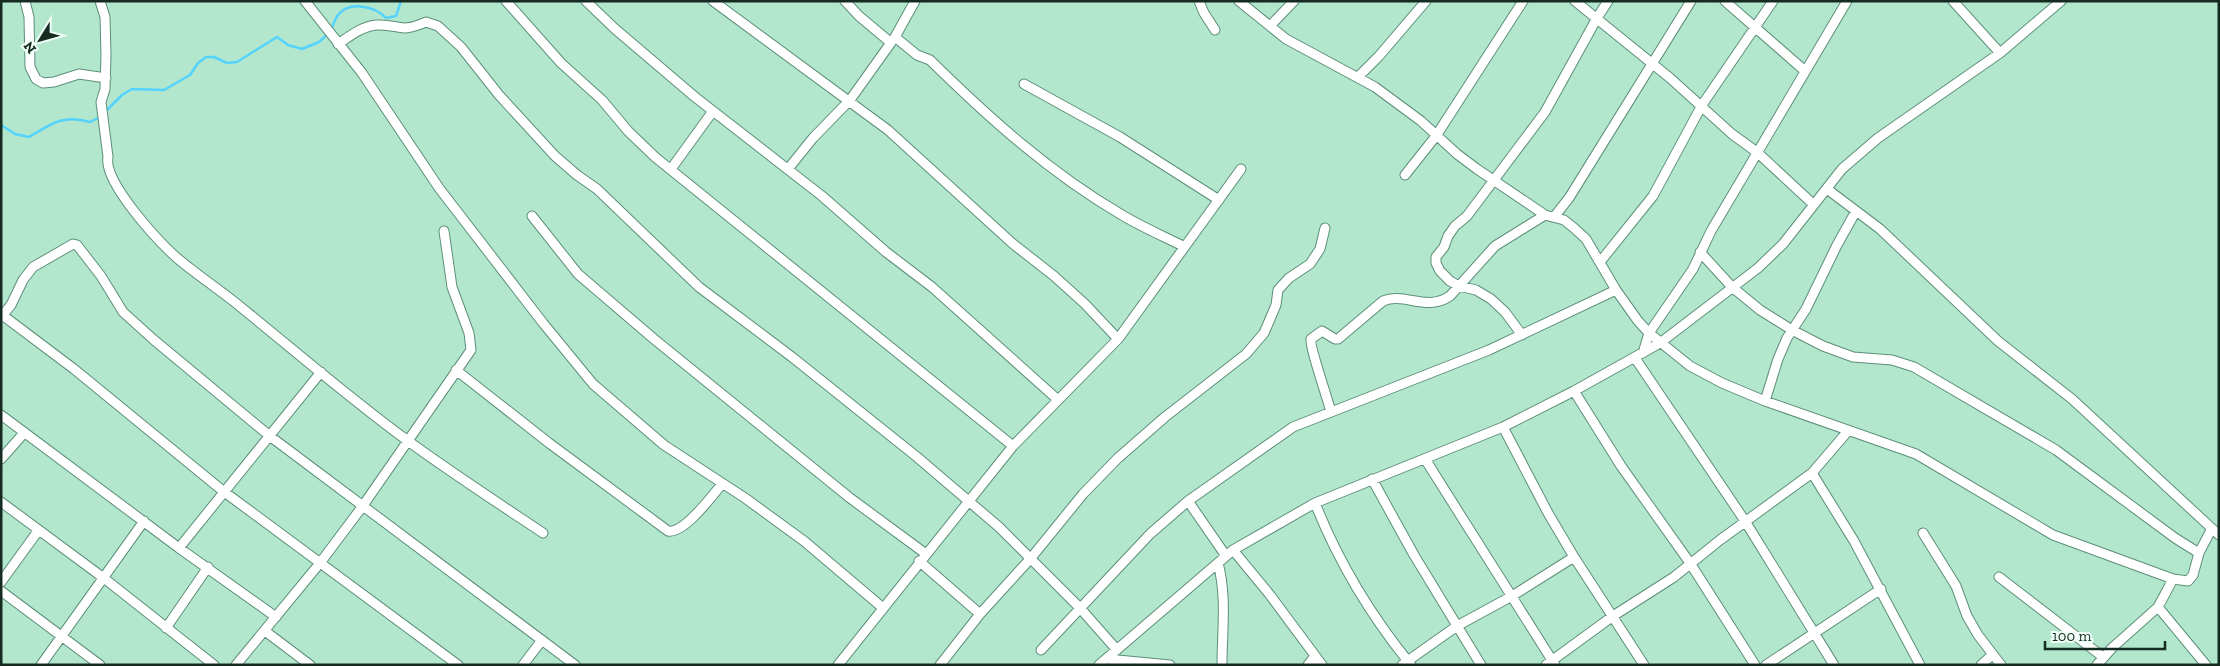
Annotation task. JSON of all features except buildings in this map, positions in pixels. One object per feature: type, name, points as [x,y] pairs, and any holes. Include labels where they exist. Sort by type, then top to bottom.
[{"type":"street","points":[[25,1],[29,17],[30,67],[36,79],[43,83],[54,82],[79,74],[106,78]]},
{"type":"street","points":[[100,1],[105,18],[106,78],[101,102],[108,157],[107,164],[122,196],[143,223],[176,257],[408,441],[543,533]]},
{"type":"street","points":[[305,1],[362,73],[439,188],[543,323],[593,384],[664,445],[804,541],[854,581],[882,608]]},
{"type":"street","points":[[506,1],[561,63],[602,100],[628,131],[671,169],[1013,446]]},
{"type":"street","points":[[586,1],[614,28],[713,111],[849,218],[886,252],[932,287],[1057,399]]},
{"type":"street","points":[[713,1],[850,100],[922,159],[1012,243],[1085,304],[1118,339]]},
{"type":"street","points":[[845,1],[859,16],[892,39],[917,55],[930,60],[1000,126],[1072,183],[1123,216],[1183,246]]},
{"type":"street","points":[[788,169],[813,138],[850,100],[892,39],[915,1]]},
{"type":"street","points":[[1199,1],[1204,13],[1216,30]]},
{"type":"street","points":[[1239,1],[1303,49],[1358,77],[1389,97],[1463,159],[1545,215],[1564,220],[1586,239],[1616,290],[1649,333],[1690,366],[1722,383],[1765,400],[1916,454],[2052,535],[2173,579],[2188,581],[2193,575],[2199,553],[2215,532],[2072,399],[1998,341],[1880,229],[1827,189]]},
{"type":"street","points":[[1270,26],[1294,1]]},
{"type":"street","points":[[1358,77],[1379,56],[1426,1]]},
{"type":"street","points":[[1405,175],[1436,136],[1523,1]]},
{"type":"street","points":[[1575,1],[1702,106],[1732,134],[1758,153],[1813,204]]},
{"type":"street","points":[[1522,335],[1505,312],[1491,299],[1476,290],[1459,286],[1440,271],[1436,263],[1436,257],[1455,226],[1467,216],[1546,112],[1608,1]]},
{"type":"street","points":[[1554,217],[1569,198],[1691,1]]},
{"type":"street","points":[[1725,1],[1805,71]]},
{"type":"street","points":[[1600,262],[1652,196],[1702,106],[1773,1]]},
{"type":"street","points":[[1639,355],[1649,333],[1692,269],[1700,252],[1847,1]]},
{"type":"street","points":[[1953,1],[2000,53]]},
{"type":"street","points":[[1099,665],[1230,553],[1314,503],[1503,427],[1574,391],[1660,343],[1758,268],[1783,244],[1842,169],[1878,138],[2000,53],[2061,1]]},
{"type":"street","points":[[338,44],[363,28],[378,25],[401,30],[413,28],[426,22],[438,26],[461,47],[499,95],[555,156],[597,189],[699,287],[816,376],[917,457],[1031,558],[1080,608],[1117,650]]},
{"type":"street","points":[[1024,84],[1120,138],[1219,200]]},
{"type":"street","points":[[671,169],[713,111]]},
{"type":"street","points":[[838,665],[967,501],[1013,446],[1057,399],[1118,339],[1183,246],[1241,168]]},
{"type":"street","points":[[1765,400],[1778,358],[1792,330],[1806,309],[1856,211]]},
{"type":"street","points":[[1331,412],[1310,344],[1311,339],[1322,331],[1338,339],[1383,301],[1390,298],[1434,303],[1450,296],[1495,246],[1545,215]]},
{"type":"street","points":[[532,216],[578,274],[654,339],[923,558],[980,614]]},
{"type":"street","points":[[940,665],[980,614],[1031,558],[1083,494],[1118,458],[1165,417],[1246,354],[1264,333],[1276,305],[1278,290],[1289,278],[1310,264],[1320,249],[1325,228]]},
{"type":"street","points":[[236,665],[320,563],[362,507],[471,350],[469,333],[452,287],[444,231]]},
{"type":"street","points":[[458,665],[223,491],[74,369],[2,316],[11,305],[23,280],[33,267],[73,244],[77,245],[101,276],[123,312],[154,340],[271,437],[575,665]]},
{"type":"street","points":[[1700,252],[1732,287],[1760,310],[1792,330],[1823,346],[1853,357],[1892,360],[1914,367],[2056,450],[2175,538],[2199,553]]},
{"type":"street","points":[[1040,650],[1150,534],[1188,500],[1293,427],[1522,335],[1579,306],[1616,290]]},
{"type":"street","points":[[1639,355],[1834,665]]},
{"type":"street","points":[[456,370],[549,443],[668,531],[678,530],[700,511],[722,484]]},
{"type":"street","points":[[179,548],[223,491],[271,437],[321,372]]},
{"type":"street","points":[[1574,391],[1621,466],[1690,563],[1755,665]]},
{"type":"street","points":[[1,415],[179,548],[276,617]]},
{"type":"street","points":[[1503,427],[1548,514],[1574,558],[1644,665]]},
{"type":"street","points":[[1425,459],[1512,596],[1551,663],[1613,616],[1674,577],[1745,521],[1812,473],[1848,431]]},
{"type":"street","points":[[1,460],[24,433]]},
{"type":"street","points":[[1812,473],[1832,509],[1854,540],[1920,665]]},
{"type":"street","points":[[1372,479],[1389,511],[1481,665]]},
{"type":"street","points":[[1188,500],[1230,553],[1270,595],[1322,665]]},
{"type":"street","points":[[1,502],[105,579],[214,665]]},
{"type":"street","points":[[1314,503],[1343,564],[1366,603],[1407,663],[1457,626],[1512,596],[1574,558]]},
{"type":"street","points":[[41,665],[105,579],[144,521]]},
{"type":"street","points":[[1,582],[38,531]]},
{"type":"street","points":[[1923,533],[1956,586],[1967,616],[1978,636],[2001,665]]},
{"type":"street","points":[[1218,563],[1224,604],[1222,665]]},
{"type":"street","points":[[166,628],[208,567]]},
{"type":"street","points":[[1999,577],[2103,657]]},
{"type":"street","points":[[2097,665],[2103,657],[2158,607],[2173,579]]},
{"type":"street","points":[[1766,665],[1881,590]]},
{"type":"street","points":[[1,591],[100,665]]},
{"type":"street","points":[[2158,607],[2206,665]]},
{"type":"street","points":[[265,631],[310,665]]},
{"type":"street","points":[[523,665],[542,640]]},
{"type":"street","points":[[1981,665],[1992,655]]},
{"type":"street","points":[[1308,665],[1315,656]]},
{"type":"street","points":[[1107,659],[1170,665]]},
{"type":"waterway","points":[[331,30],[335,20],[343,10],[356,6],[370,8],[386,18],[396,16],[401,1]]},
{"type":"waterway","points":[[106,111],[122,95],[132,89],[164,90],[190,75],[198,63],[206,57],[214,57],[227,63],[237,62],[277,37],[288,45],[302,49],[319,42],[328,34]]},
{"type":"waterway","points":[[1,125],[15,134],[29,137],[44,128],[65,120],[72,119],[90,122],[100,117]]}]
